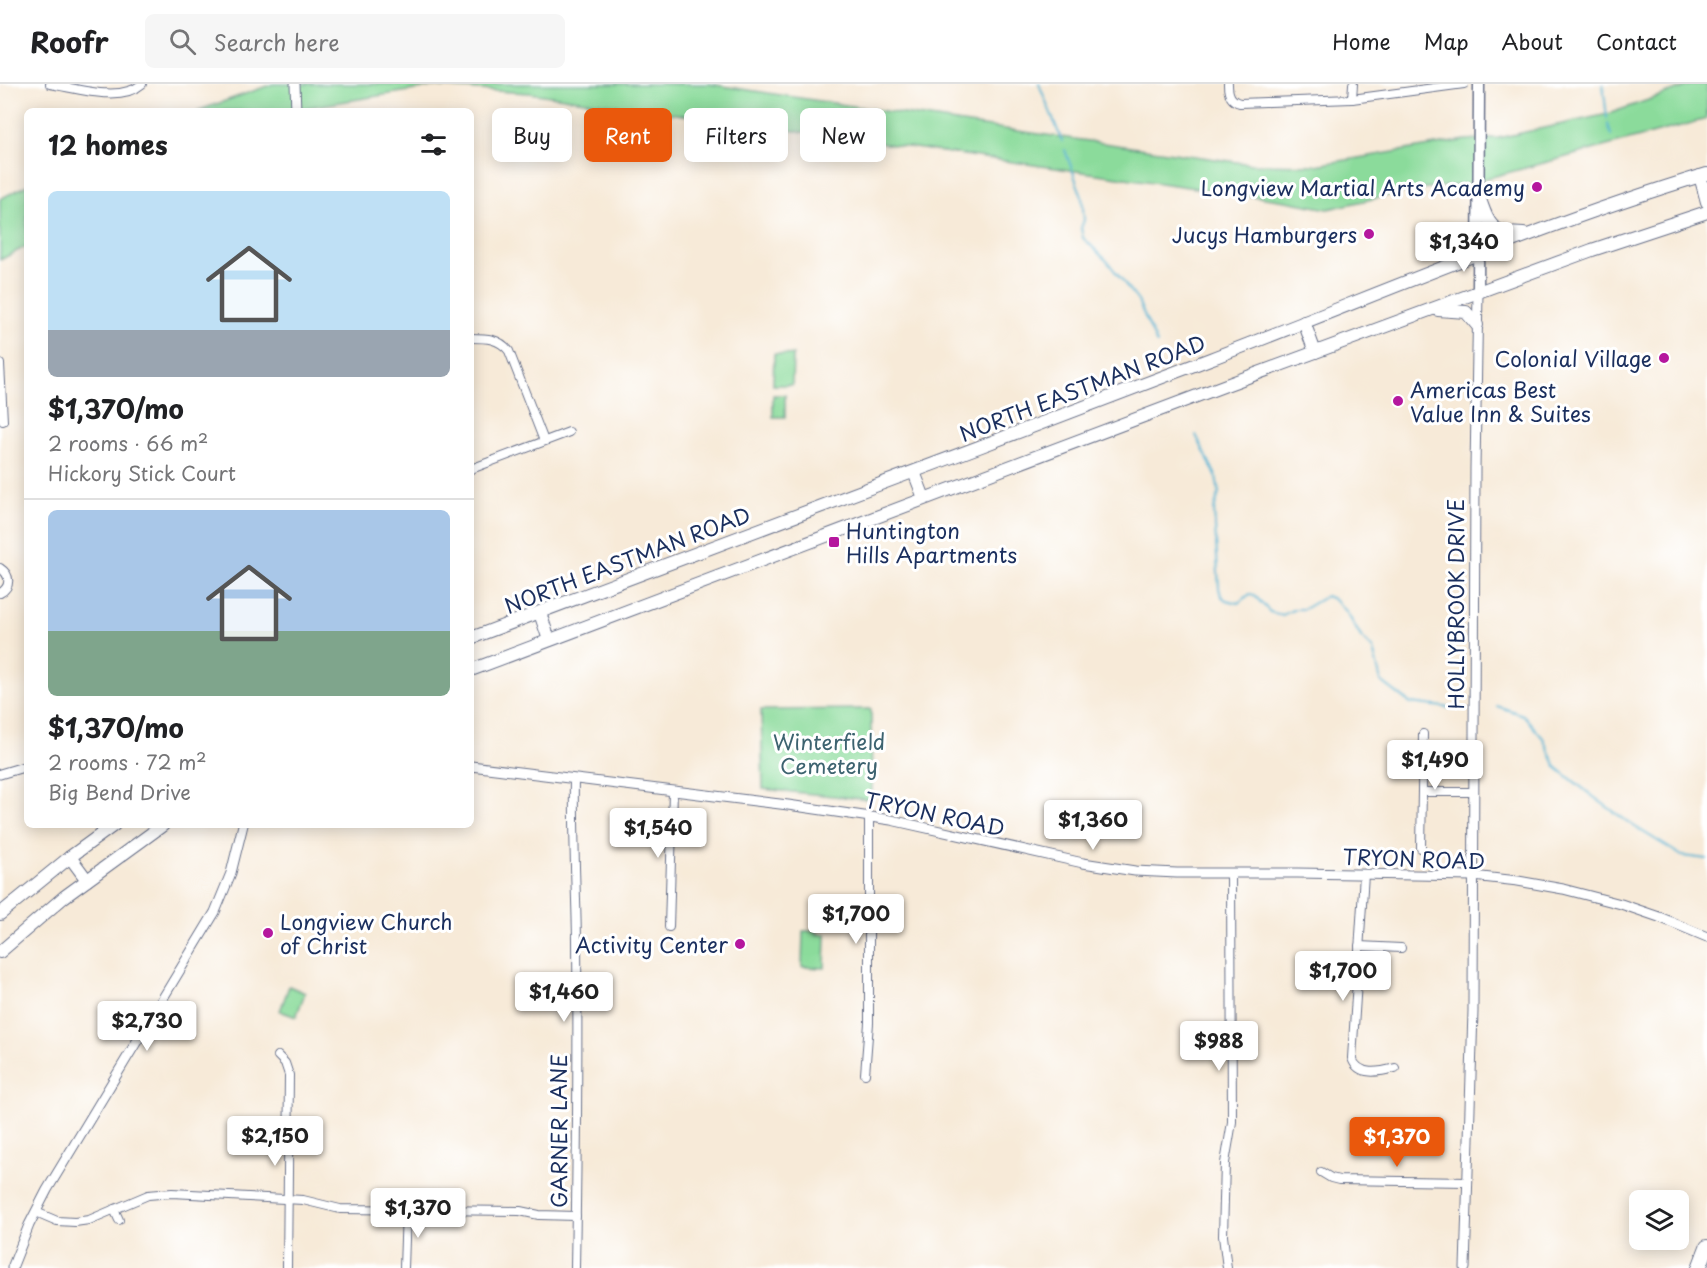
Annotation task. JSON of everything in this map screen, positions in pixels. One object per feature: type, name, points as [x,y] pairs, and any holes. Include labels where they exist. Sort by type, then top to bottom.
[{"type":"highway","points":[[1699,1268],[1707,1247]]},
{"type":"highway","points":[[1699,1268],[1707,1254]]},
{"type":"main road","name":"HOLLYBROOK DRIVE","points":[[1478,292],[1479,84]]},
{"type":"main road","points":[[1703,175],[1707,202]]},
{"type":"main road","name":"NORTH EASTMAN ROAD","points":[[474,637],[914,472],[1532,234],[1703,175]]},
{"type":"main road","points":[[1478,194],[1490,223],[1498,231],[1508,234],[1532,234]]},
{"type":"main road","points":[[474,669],[1315,352],[1592,250],[1707,212]]},
{"type":"main road","points":[[1431,310],[1462,311],[1470,315],[1478,325]]},
{"type":"main road","points":[[1304,322],[1315,352]]},
{"type":"main road","points":[[914,472],[924,498]]},
{"type":"main road","points":[[540,612],[549,640]]},
{"type":"main road","points":[[0,914],[70,856],[110,828]]},
{"type":"main road","points":[[0,952],[64,897],[159,828]]},
{"type":"main road","points":[[70,856],[87,880]]},
{"type":"street","points":[[50,84],[114,94],[130,92],[141,85]]},
{"type":"street","points":[[295,84],[296,108]]},
{"type":"street","points":[[1228,84],[1229,95],[1238,103],[1352,99],[1464,84]]},
{"type":"street","points":[[1352,99],[1353,84]]},
{"type":"street","name":"HOLLYBROOK DRIVE","points":[[1465,1268],[1473,1011],[1478,292]]},
{"type":"street","points":[[474,338],[493,339],[504,344],[509,351],[544,441]]},
{"type":"street","points":[[0,364],[3,421]]},
{"type":"street","points":[[474,468],[569,432]]},
{"type":"street","points":[[0,568],[8,575],[9,582],[5,590],[0,593]]},
{"type":"street","points":[[1421,848],[1423,734]]},
{"type":"street","name":"TRYON ROAD","points":[[474,766],[869,817],[1103,867],[1162,873],[1473,876],[1545,886],[1601,898],[1659,917],[1707,938]]},
{"type":"street","points":[[0,774],[24,767]]},
{"type":"street","name":"GARNER LANE","points":[[574,779],[578,1126],[575,1268]]},
{"type":"street","points":[[669,927],[673,792]]},
{"type":"street","points":[[1422,792],[1474,792]]},
{"type":"street","points":[[865,1074],[869,1029],[869,817]]},
{"type":"street","points":[[12,1268],[36,1212],[208,924],[229,881],[242,828]]},
{"type":"street","points":[[1227,1268],[1223,1236],[1225,1163],[1232,1122],[1232,873]]},
{"type":"street","points":[[1364,874],[1353,1061],[1364,1071],[1380,1072],[1395,1068]]},
{"type":"street","points":[[1359,946],[1401,948]]},
{"type":"street","points":[[278,1056],[285,1063],[289,1075],[287,1268]]},
{"type":"street","points":[[1321,1172],[1328,1177],[1340,1180],[1467,1182]]},
{"type":"street","points":[[36,1212],[57,1221],[89,1220],[148,1195],[159,1193],[288,1199],[309,1201],[340,1209],[520,1211],[539,1215],[576,1216]]},
{"type":"street","points":[[114,1209],[118,1220]]},
{"type":"street","points":[[404,1268],[406,1210]]},
{"type":"green space","points":[[273,84],[709,84],[865,108],[800,108],[800,132],[788,130],[788,108],[684,108],[684,115],[672,113],[672,108],[634,108],[529,93],[433,87],[304,108],[205,108]]},
{"type":"green space","points":[[1694,84],[1707,84],[1707,119],[1462,185],[1417,189],[1328,209],[886,144],[886,111],[1251,164],[1316,165],[1466,140],[1498,138],[1608,114]]},
{"type":"green space","points":[[24,187],[24,248],[0,260],[0,199]]},
{"type":"green space","points":[[774,354],[793,355],[792,385],[773,385]]},
{"type":"green space","points":[[773,395],[785,395],[785,417],[773,417]]},
{"type":"green space","name":"Winterfield Cemetery","points":[[871,709],[872,800],[763,789],[761,710]]},
{"type":"green space","points":[[803,931],[817,931],[817,934],[826,934],[825,968],[802,967]]},
{"type":"green space","points":[[289,986],[305,993],[296,1017],[280,1011]]},
{"type":"waterway","points":[[1039,84],[1062,141]]},
{"type":"waterway","points":[[1603,84],[1607,118]]},
{"type":"waterway","points":[[1608,124],[1611,135]]},
{"type":"waterway","points":[[1065,150],[1082,197],[1083,238],[1107,261],[1138,301],[1157,344]]},
{"type":"waterway","points":[[1196,435],[1216,476],[1219,493],[1214,510],[1221,596],[1238,603],[1250,594],[1254,595],[1270,612],[1282,615],[1295,609],[1304,609],[1326,596],[1333,599],[1346,611],[1361,637],[1373,649],[1381,681],[1410,703],[1461,709]]},
{"type":"waterway","points":[[1497,706],[1523,715],[1543,738],[1556,767],[1632,825],[1682,856],[1707,859]]},
{"type":"place","name":"Longview Martial Arts Academy","points":[[1537,187]]},
{"type":"place","name":"Jucys Hamburgers","points":[[1369,234]]},
{"type":"place","name":"Colonial Village","points":[[1664,358]]},
{"type":"place","name":"Americas Best Value Inn & Suites","points":[[1398,401]]},
{"type":"place","name":"Huntington Hills Apartments","points":[[834,542]]},
{"type":"place","name":"Longview Church of Christ","points":[[268,933]]},
{"type":"place","name":"Activity Center","points":[[740,944]]}]
